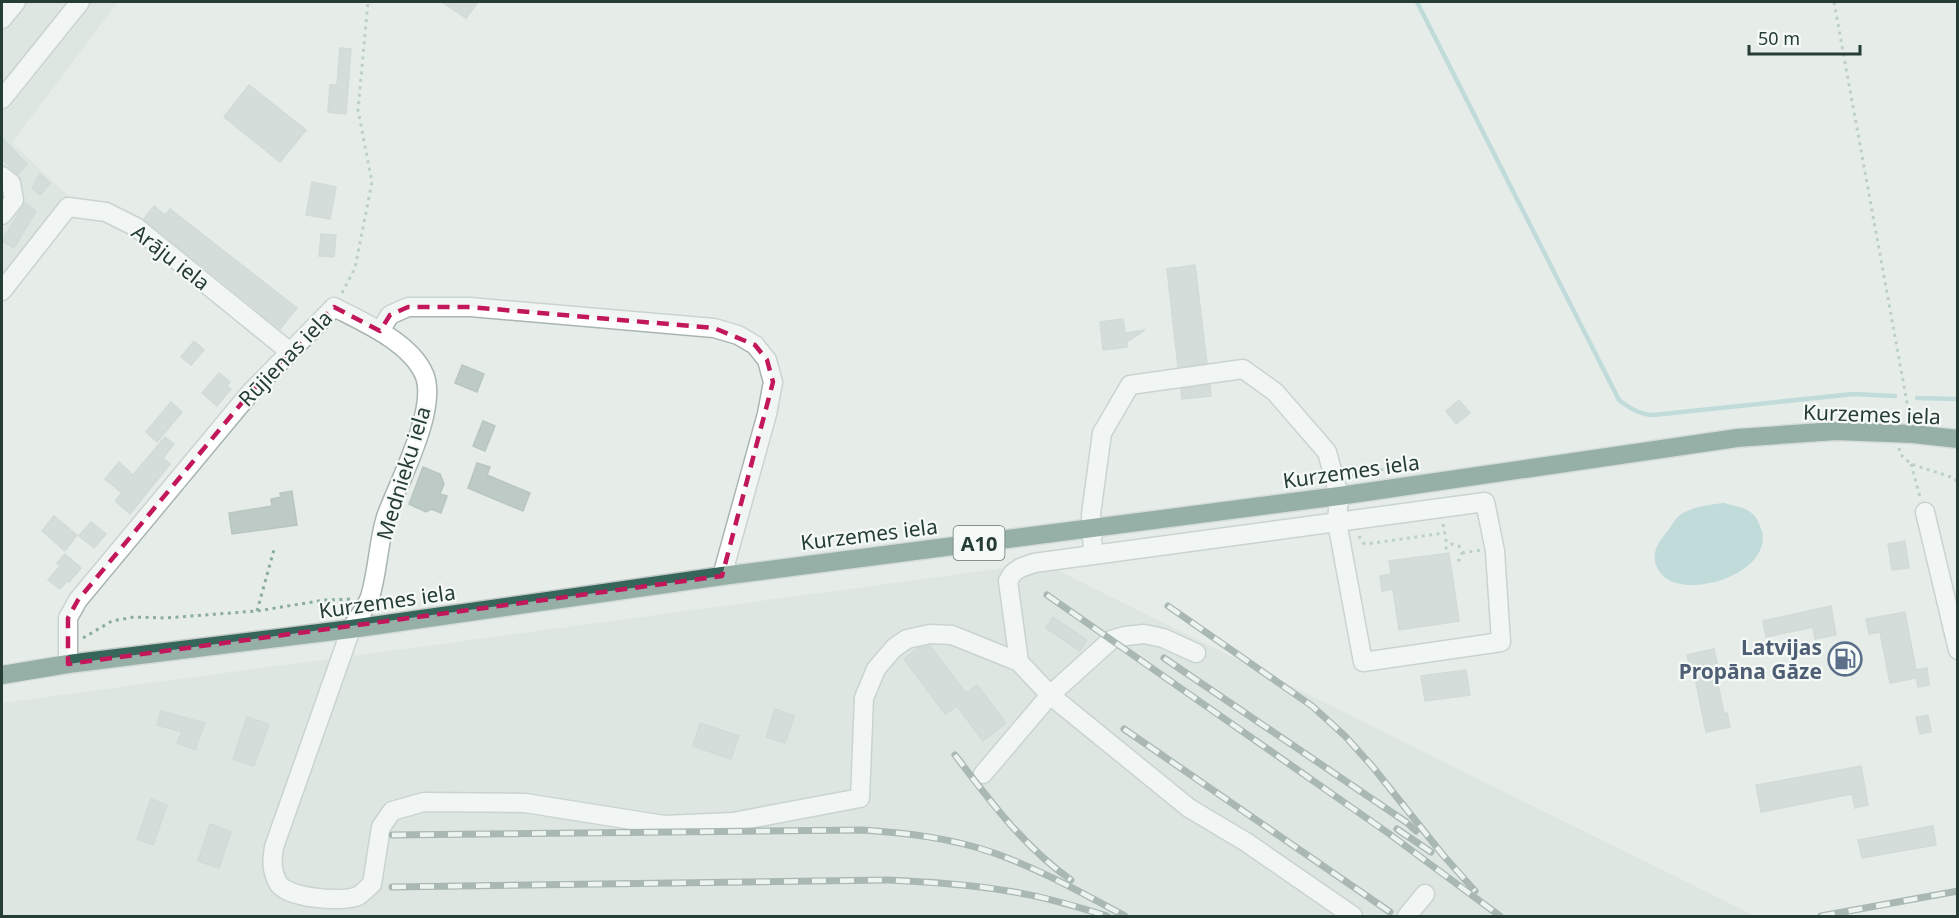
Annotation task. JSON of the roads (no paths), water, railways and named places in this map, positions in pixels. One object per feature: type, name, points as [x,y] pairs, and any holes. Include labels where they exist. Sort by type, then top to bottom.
[{"type":"highway","name":"Kurzemes iela","points":[[2,675],[68,664],[351,629],[722,576],[1339,496],[1737,438],[1836,431],[1958,439]]},
{"type":"street","points":[[2,19],[16,2]]},
{"type":"street","points":[[2,99],[80,2]]},
{"type":"street","points":[[2,176],[11,183],[14,200],[2,215]]},
{"type":"street","name":"Arāju iela","points":[[2,291],[68,207],[106,212],[136,227],[290,352]]},
{"type":"street","name":"Rūjienas iela","points":[[68,664],[68,618],[78,600],[250,393],[334,307]]},
{"type":"street","name":"Mednieku iela","points":[[334,307],[380,331],[410,354],[424,374],[428,389],[422,425],[386,518],[369,599],[351,629],[274,847],[272,867],[279,885],[295,894],[328,899],[357,896],[372,884],[381,827],[392,812],[424,802],[525,803],[664,825],[733,822],[860,798],[864,698],[876,669],[894,648],[907,639],[919,636],[952,635],[1019,662]]},
{"type":"street","points":[[380,331],[390,315],[408,307],[470,307],[714,328],[738,335],[755,345],[767,360],[773,382],[767,414],[722,576]]},
{"type":"street","points":[[1093,555],[1091,528],[1102,433],[1130,385],[1243,369],[1275,392],[1327,452],[1339,496],[1339,529],[1363,662],[1501,642],[1495,551],[1485,502],[1339,529],[1034,563],[1020,568],[1008,581],[1019,662],[1050,695],[1189,808],[1246,842],[1353,916]]},
{"type":"street","points":[[1925,512],[1958,650]]},
{"type":"street","points":[[983,774],[1050,695],[1112,640],[1144,634],[1163,638],[1196,653]]},
{"type":"street","points":[[1407,916],[1425,894]]},
{"type":"water","points":[[1724,503],[1747,510],[1756,518],[1762,531],[1762,545],[1756,557],[1732,576],[1701,585],[1686,585],[1664,577],[1656,564],[1655,554],[1658,544],[1675,520],[1680,515],[1701,506]]},
{"type":"waterway","points":[[1417,2],[1619,400],[1643,414],[1653,415],[1853,394],[1895,396]]},
{"type":"waterway","points":[[1917,398],[1958,399]]},
{"type":"railway","points":[[1047,595],[1388,833],[1500,916]]},
{"type":"railway","points":[[1168,606],[1312,706],[1345,736],[1475,891]]},
{"type":"railway","points":[[1164,658],[1416,831]]},
{"type":"railway","points":[[1124,729],[1390,912]]},
{"type":"railway","points":[[955,755],[1022,838],[1071,880]]},
{"type":"railway","points":[[1397,829],[1431,852]]},
{"type":"railway","points":[[392,835],[863,830],[896,833],[976,847],[1008,858],[1043,873],[1125,916]]},
{"type":"railway","points":[[392,887],[887,880],[963,885],[1008,891],[1046,898],[1107,916]]},
{"type":"railway","points":[[1821,916],[1958,891]]},
{"type":"place","name":"Latvijas Propāna Gāze","points":[[1845,659]]}]
